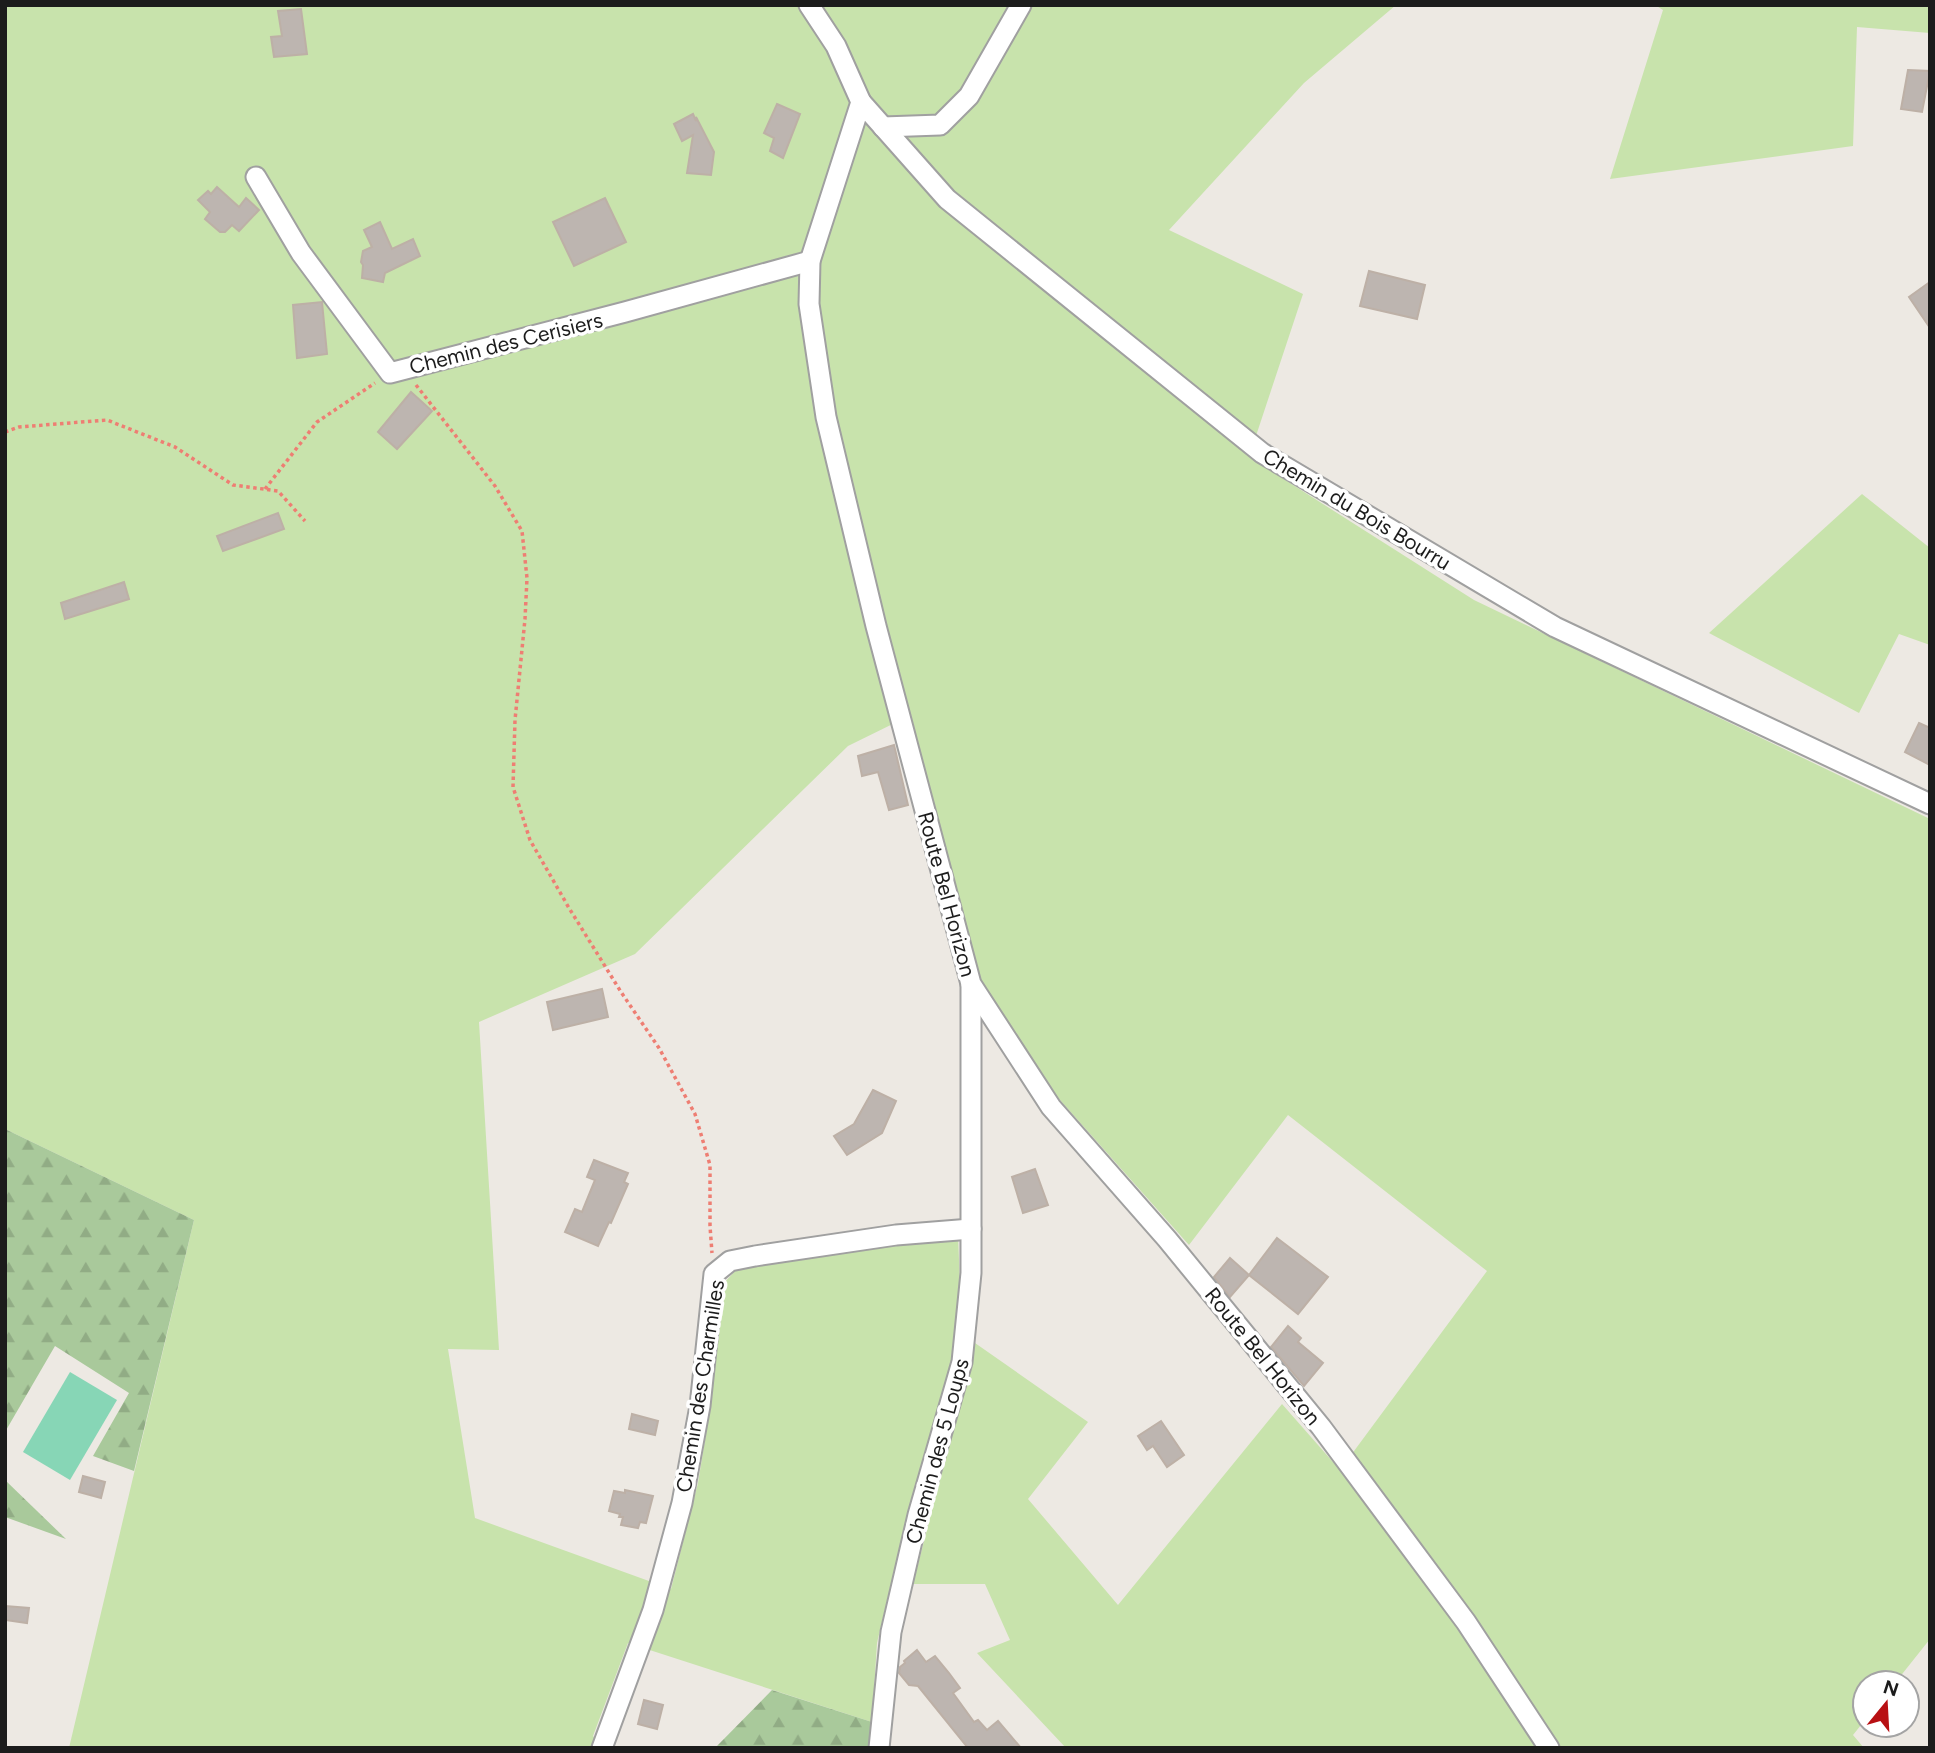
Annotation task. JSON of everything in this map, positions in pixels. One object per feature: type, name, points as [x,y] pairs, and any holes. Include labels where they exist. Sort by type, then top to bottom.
[{"type":"street","points":[[810,5],[836,46],[861,102]]},
{"type":"street","points":[[883,127],[940,125],[970,96],[1021,5]]},
{"type":"street","name":"Chemin du Bois Bourru","points":[[861,102],[947,199],[1262,453],[1555,627],[1930,804]]},
{"type":"street","name":"Route Bel Horizon","points":[[861,102],[810,261],[809,304],[826,417],[876,626],[971,984],[1051,1107],[1167,1239],[1321,1427],[1466,1622],[1549,1748]]},
{"type":"street","name":"Chemin des Cerisiers","points":[[256,177],[301,253],[397,371],[810,261]]},
{"type":"street","name":"Chemin des 5 Loups","points":[[879,1748],[891,1632],[918,1515],[962,1362],[971,1273],[971,984]]},
{"type":"street","name":"Chemin des Charmilles","points":[[602,1748],[653,1611],[682,1503],[700,1406],[714,1274],[730,1261],[755,1256],[896,1236],[971,1229]]},
{"type":"path","points":[[265,489],[317,422],[397,371],[495,486],[522,531],[527,578],[515,720],[513,787],[530,839],[569,908],[659,1048],[695,1114],[710,1165],[710,1226],[714,1274]]},
{"type":"path","points":[[5,432],[19,427],[107,420],[175,447],[233,485],[278,491],[304,521]]},
{"type":"green space","points":[[5,5],[1396,5],[1304,83],[1169,230],[1303,294],[1249,457],[1474,600],[1930,819],[1930,1639],[1906,1669],[1851,1669],[1851,1739],[1856,1739],[1864,1748],[1066,1748],[977,1653],[1010,1640],[985,1584],[913,1584],[975,1343],[1088,1422],[1028,1499],[1118,1605],[1282,1404],[1340,1470],[1487,1271],[1288,1115],[1189,1245],[1059,1099],[979,977],[911,715],[848,746],[635,954],[479,1022],[499,1350],[448,1349],[475,1518],[671,1589],[698,1483],[712,1397],[721,1286],[739,1267],[958,1236],[960,1283],[950,1369],[906,1520],[877,1643],[872,1722],[628,1643],[593,1736],[604,1748],[69,1748],[194,1220],[5,1129]]},
{"type":"green space","points":[[1655,5],[1930,5],[1930,33],[1857,27],[1853,146],[1610,179],[1663,10]]},
{"type":"green space","points":[[1862,494],[1930,548],[1930,645],[1899,634],[1859,713],[1709,633]]},
{"type":"green space","points":[[5,1129],[194,1220],[134,1471],[93,1456],[129,1393],[55,1346],[5,1432]]},
{"type":"green space","points":[[70,1372],[117,1400],[70,1480],[23,1452]]},
{"type":"green space","points":[[5,1480],[66,1539],[5,1517]]},
{"type":"green space","points":[[772,1690],[872,1722],[869,1748],[715,1748]]},
{"type":"building","points":[[301,9],[307,54],[274,57],[271,37],[282,36],[278,11]]},
{"type":"building","points":[[1908,70],[1930,71],[1922,112],[1901,109]]},
{"type":"building","points":[[777,104],[800,114],[783,158],[770,151],[774,138],[764,133]]},
{"type":"building","points":[[693,114],[714,152],[711,175],[687,173],[693,135],[682,141],[674,124]]},
{"type":"building","points":[[217,187],[239,207],[246,198],[259,210],[239,231],[232,225],[225,232],[220,232],[205,219],[210,212],[198,200],[208,191],[211,194]]},
{"type":"building","points":[[605,198],[626,242],[574,266],[553,222]]},
{"type":"building","points":[[380,222],[392,249],[413,239],[420,256],[385,273],[383,282],[362,278],[361,262],[363,251],[372,247],[364,230]]},
{"type":"building","points":[[1369,271],[1425,285],[1417,319],[1360,306]]},
{"type":"building","points":[[1930,282],[1930,328],[1909,297]]},
{"type":"building","points":[[322,302],[327,354],[297,358],[293,305]]},
{"type":"building","points":[[411,392],[432,411],[397,449],[378,432]]},
{"type":"building","points":[[278,513],[284,529],[223,551],[217,536]]},
{"type":"building","points":[[124,582],[129,599],[65,619],[61,603]]},
{"type":"building","points":[[1919,723],[1930,728],[1930,765],[1905,752]]},
{"type":"building","points":[[894,745],[908,805],[889,810],[878,772],[862,776],[858,756]]},
{"type":"building","points":[[602,989],[608,1017],[553,1030],[547,1002]]},
{"type":"building","points":[[873,1090],[896,1101],[882,1133],[847,1155],[834,1136],[854,1124]]},
{"type":"building","points":[[594,1160],[628,1173],[624,1182],[628,1184],[598,1246],[565,1232],[575,1209],[582,1212],[595,1180],[587,1177]]},
{"type":"building","points":[[1035,1169],[1048,1205],[1023,1213],[1012,1177]]},
{"type":"building","points":[[1277,1238],[1328,1277],[1298,1314],[1249,1275]]},
{"type":"building","points":[[1230,1258],[1249,1275],[1230,1297],[1214,1277]]},
{"type":"building","points":[[1288,1326],[1301,1338],[1298,1342],[1323,1363],[1304,1386],[1271,1347]]},
{"type":"building","points":[[632,1414],[658,1421],[655,1435],[629,1429]]},
{"type":"building","points":[[1161,1421],[1184,1455],[1167,1467],[1153,1446],[1147,1450],[1138,1436]]},
{"type":"building","points":[[83,1476],[105,1482],[101,1498],[79,1492]]},
{"type":"building","points":[[625,1490],[653,1496],[646,1523],[640,1522],[638,1528],[621,1525],[623,1517],[609,1511],[614,1491],[625,1493]]},
{"type":"building","points":[[5,1606],[29,1608],[27,1623],[5,1620]]},
{"type":"building","points":[[917,1650],[926,1662],[935,1656],[949,1673],[960,1688],[953,1693],[974,1722],[978,1720],[987,1730],[998,1721],[1021,1748],[968,1748],[918,1686],[909,1685],[899,1673],[904,1661]]},
{"type":"building","points":[[644,1700],[663,1705],[657,1729],[638,1724]]}]
